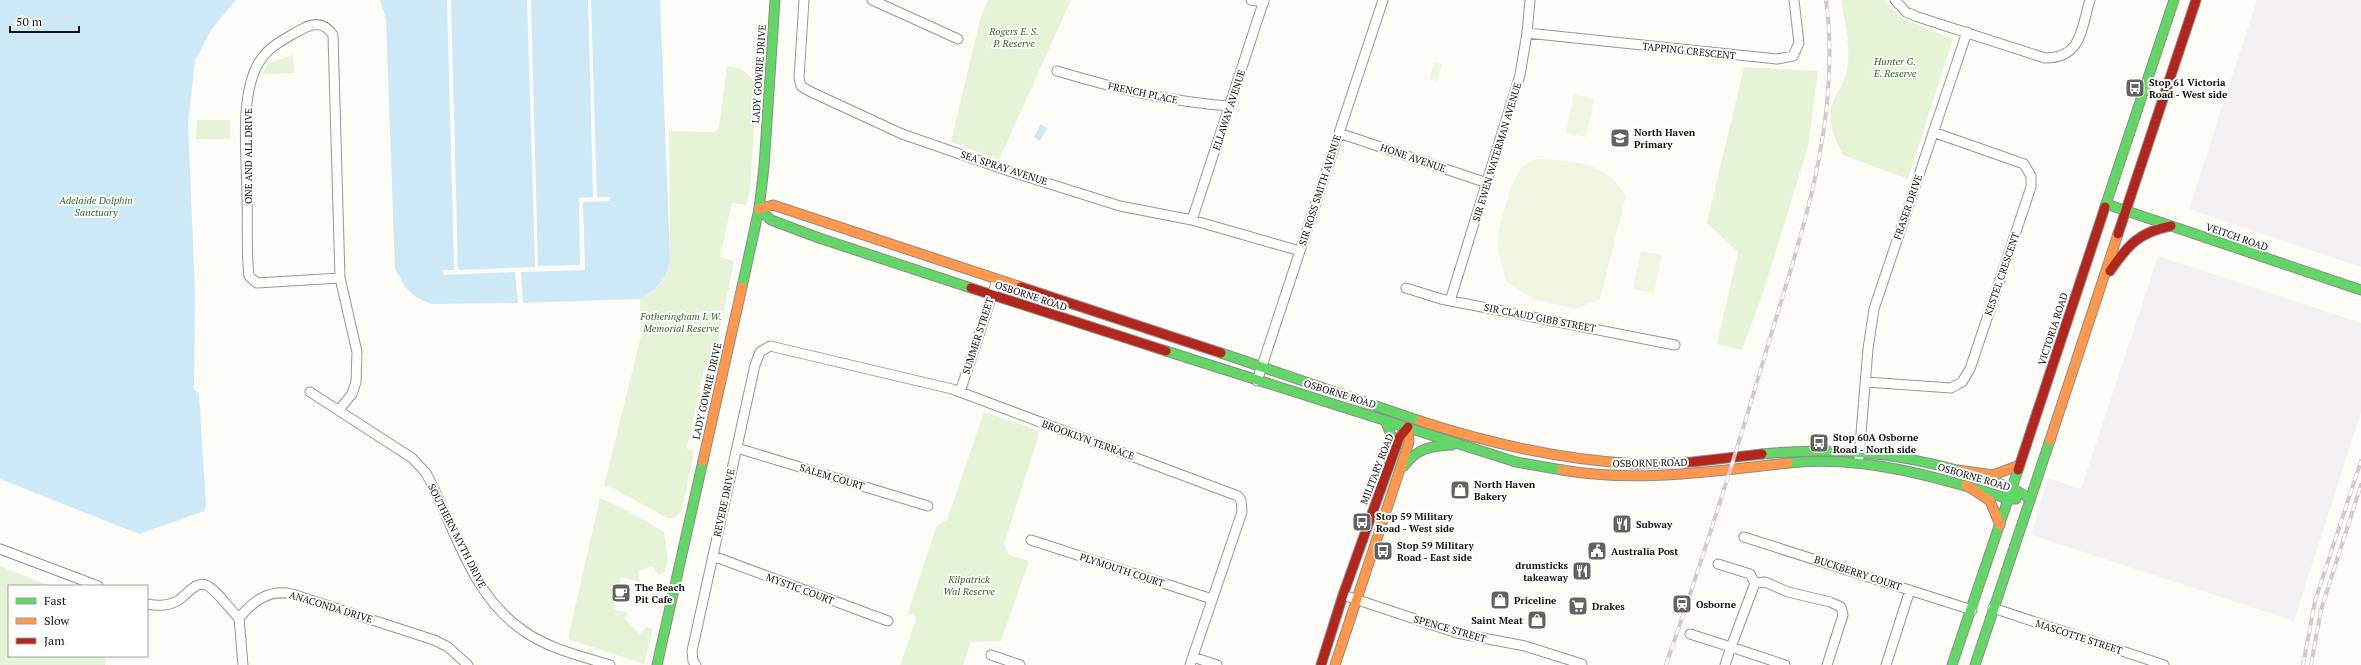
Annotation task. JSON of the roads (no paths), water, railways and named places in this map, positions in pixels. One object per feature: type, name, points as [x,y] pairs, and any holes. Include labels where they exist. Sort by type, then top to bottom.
[{"type":"main road","name":"LADY GOWRIE DRIVE","points":[[656,665],[759,209],[764,167],[775,0]]},
{"type":"main road","name":"VICTORIA ROAD","points":[[1952,665],[1972,610],[2174,0]]},
{"type":"main road","points":[[1975,665],[2029,498],[2196,0]]},
{"type":"main road","name":"VEITCH ROAD","points":[[2106,204],[2361,290]]},
{"type":"main road","name":"OSBORNE ROAD","points":[[759,209],[773,205],[1262,366],[1393,412],[1530,453],[1601,463],[1683,463],[1798,451],[1859,451],[1918,459],[1958,470],[2013,487],[2029,498]]},
{"type":"main road","name":"OSBORNE ROAD","points":[[759,209],[771,220],[992,295],[1516,462],[1584,474],[1691,474],[1800,462],[1858,464],[1913,472],[1966,485],[2009,499],[2029,498]]},
{"type":"main road","points":[[2100,288],[2128,246],[2136,238],[2153,228],[2171,226]]},
{"type":"main road","points":[[1393,412],[1408,427],[1429,423]]},
{"type":"main road","points":[[1385,420],[1390,427],[1391,433],[1388,470]]},
{"type":"main road","name":"MILITARY ROAD","points":[[1321,665],[1343,595],[1399,438],[1408,427]]},
{"type":"main road","name":"MILITARY ROAD","points":[[1335,665],[1409,442],[1408,427]]},
{"type":"main road","points":[[1398,475],[1412,454],[1418,450],[1429,446],[1461,445]]},
{"type":"main road","points":[[1574,460],[1584,474],[1601,463]]},
{"type":"main road","points":[[1958,470],[1993,475],[2020,465]]},
{"type":"main road","points":[[1966,485],[1990,501],[2000,525]]},
{"type":"street","name":"SEA SPRAY AVENUE","points":[[804,0],[799,78],[801,86],[809,91],[902,134],[1012,172],[1120,206],[1192,220],[1300,251]]},
{"type":"street","points":[[872,0],[958,39]]},
{"type":"street","points":[[1251,0],[1264,1]]},
{"type":"street","name":"SIR ROSS SMITH AVENUE","points":[[1258,381],[1382,0]]},
{"type":"street","name":"SIR EWEN WATERMAN AVENUE","points":[[1450,301],[1488,183],[1520,75],[1527,33],[1530,0]]},
{"type":"street","name":"TAPPING CRESCENT","points":[[1527,33],[1777,59],[1793,56],[1799,43],[1794,0]]},
{"type":"street","points":[[1895,0],[1906,12],[2045,58],[2066,55],[2075,48],[2090,0]]},
{"type":"street","name":"ELLAWAY AVENUE","points":[[1192,220],[1264,1]]},
{"type":"street","name":"ONE AND ALL DRIVE","points":[[339,410],[352,394],[356,382],[357,352],[340,278],[333,36],[328,28],[321,25],[310,25],[276,44],[266,52],[257,65],[250,84],[246,120],[249,276],[257,283],[340,278]]},
{"type":"street","name":"FRASER DRIVE","points":[[1858,464],[1874,309],[1967,32]]},
{"type":"street","name":"FRENCH PLACE","points":[[1057,71],[1121,90],[1170,100],[1230,106]]},
{"type":"street","name":"KESTEL CRESCENT","points":[[1866,382],[1951,388],[1962,382],[1970,370],[2031,187],[2031,176],[2024,164],[1933,132]]},
{"type":"street","name":"HONE AVENUE","points":[[1338,133],[1488,183]]},
{"type":"street","name":"SUMMER STREET","points":[[960,392],[997,280]]},
{"type":"street","name":"SIR CLAUD GIBB STREET","points":[[1406,288],[1450,301],[1675,345]]},
{"type":"street","name":"BROOKLYN TERRACE","points":[[764,348],[776,347],[960,392],[1238,496],[1243,506],[1242,512],[1192,661]]},
{"type":"street","name":"REVERE DRIVE","points":[[695,663],[692,651],[736,448],[757,356],[764,348]]},
{"type":"street","name":"SOUTHERN MYTH DRIVE","points":[[310,392],[412,458],[426,473],[479,582],[496,608],[509,620],[522,630],[546,644],[610,665]]},
{"type":"street","name":"SALEM COURT","points":[[736,448],[928,506]]},
{"type":"street","name":"BUCKBERRY COURT","points":[[1744,537],[1972,610]]},
{"type":"street","name":"PLYMOUTH COURT","points":[[1031,540],[1212,599]]},
{"type":"street","points":[[0,549],[95,585]]},
{"type":"street","name":"MYSTIC COURT","points":[[713,556],[888,622]]},
{"type":"street","points":[[1718,564],[1750,574],[1755,583],[1725,665]]},
{"type":"street","points":[[1755,583],[1765,582],[1788,592],[1830,602],[1841,607],[1843,615],[1827,665]]},
{"type":"street","points":[[148,604],[164,605],[177,601],[196,586],[202,584],[213,590],[239,618],[243,665]]},
{"type":"street","points":[[1886,665],[1910,590]]},
{"type":"street","name":"ANACONDA DRIVE","points":[[239,618],[264,596],[286,592],[442,642],[468,665]]},
{"type":"street","name":"SPENCE STREET","points":[[1343,595],[1457,633],[1525,646],[1582,664]]},
{"type":"street","name":"MASCOTTE STREET","points":[[1993,608],[2164,665]]},
{"type":"street","points":[[1690,634],[1785,665]]},
{"type":"street","points":[[992,655],[1020,665]]},
{"type":"street","points":[[1192,661],[1217,665]]},
{"type":"water","name":"Adelaide Dolphin Sanctuary","points":[[0,0],[236,0],[211,30],[195,61],[188,122],[195,293],[194,390],[199,393],[206,506],[204,511],[139,534],[0,479]]},
{"type":"water","points":[[380,0],[660,0],[670,260],[669,267],[664,278],[656,288],[640,299],[431,304],[417,298],[406,288],[395,269],[386,19]]},
{"type":"water","points":[[1041,124],[1047,128],[1040,141],[1034,137]]},
{"type":"railway","points":[[1666,665],[1706,547],[1805,220],[1823,133],[1828,89],[1829,45],[1826,0]]},
{"type":"railway","points":[[2303,665],[2315,601],[2361,461]]},
{"type":"railway","points":[[2311,665],[2321,610],[2361,485]]},
{"type":"place","name":"Stop 61 Victoria Road - West side","points":[[2135,88]]},
{"type":"place","name":"North Haven Primary","points":[[1620,138]]},
{"type":"place","name":"Stop 60A Osborne Road - North side","points":[[1819,443]]},
{"type":"place","name":"North Haven Bakery","points":[[1460,490]]},
{"type":"place","name":"Stop 59 Military Road - West side","points":[[1362,522]]},
{"type":"place","name":"Subway","points":[[1622,524]]},
{"type":"place","name":"Stop 59 Military Road - East side","points":[[1383,551]]},
{"type":"place","name":"Australia Post","points":[[1597,551]]},
{"type":"place","name":"drumsticks takeaway","points":[[1582,571]]},
{"type":"place","name":"The Beach Pit Cafe","points":[[621,593]]},
{"type":"place","name":"Priceline","points":[[1500,600]]},
{"type":"place","name":"Osborne","points":[[1682,604]]},
{"type":"place","name":"Drakes","points":[[1578,606]]},
{"type":"place","name":"Saint Meat","points":[[1537,620]]},
{"type":"park label","name":"Rogers E. S. P. Reserve","points":[[1014,36]]},
{"type":"park label","name":"Hunter G. E. Reserve","points":[[1895,66]]},
{"type":"park label","name":"Fotheringham I. W. Memorial Reserve","points":[[681,322]]},
{"type":"park label","name":"Kilpatrick Wal Reserve","points":[[969,584]]}]
